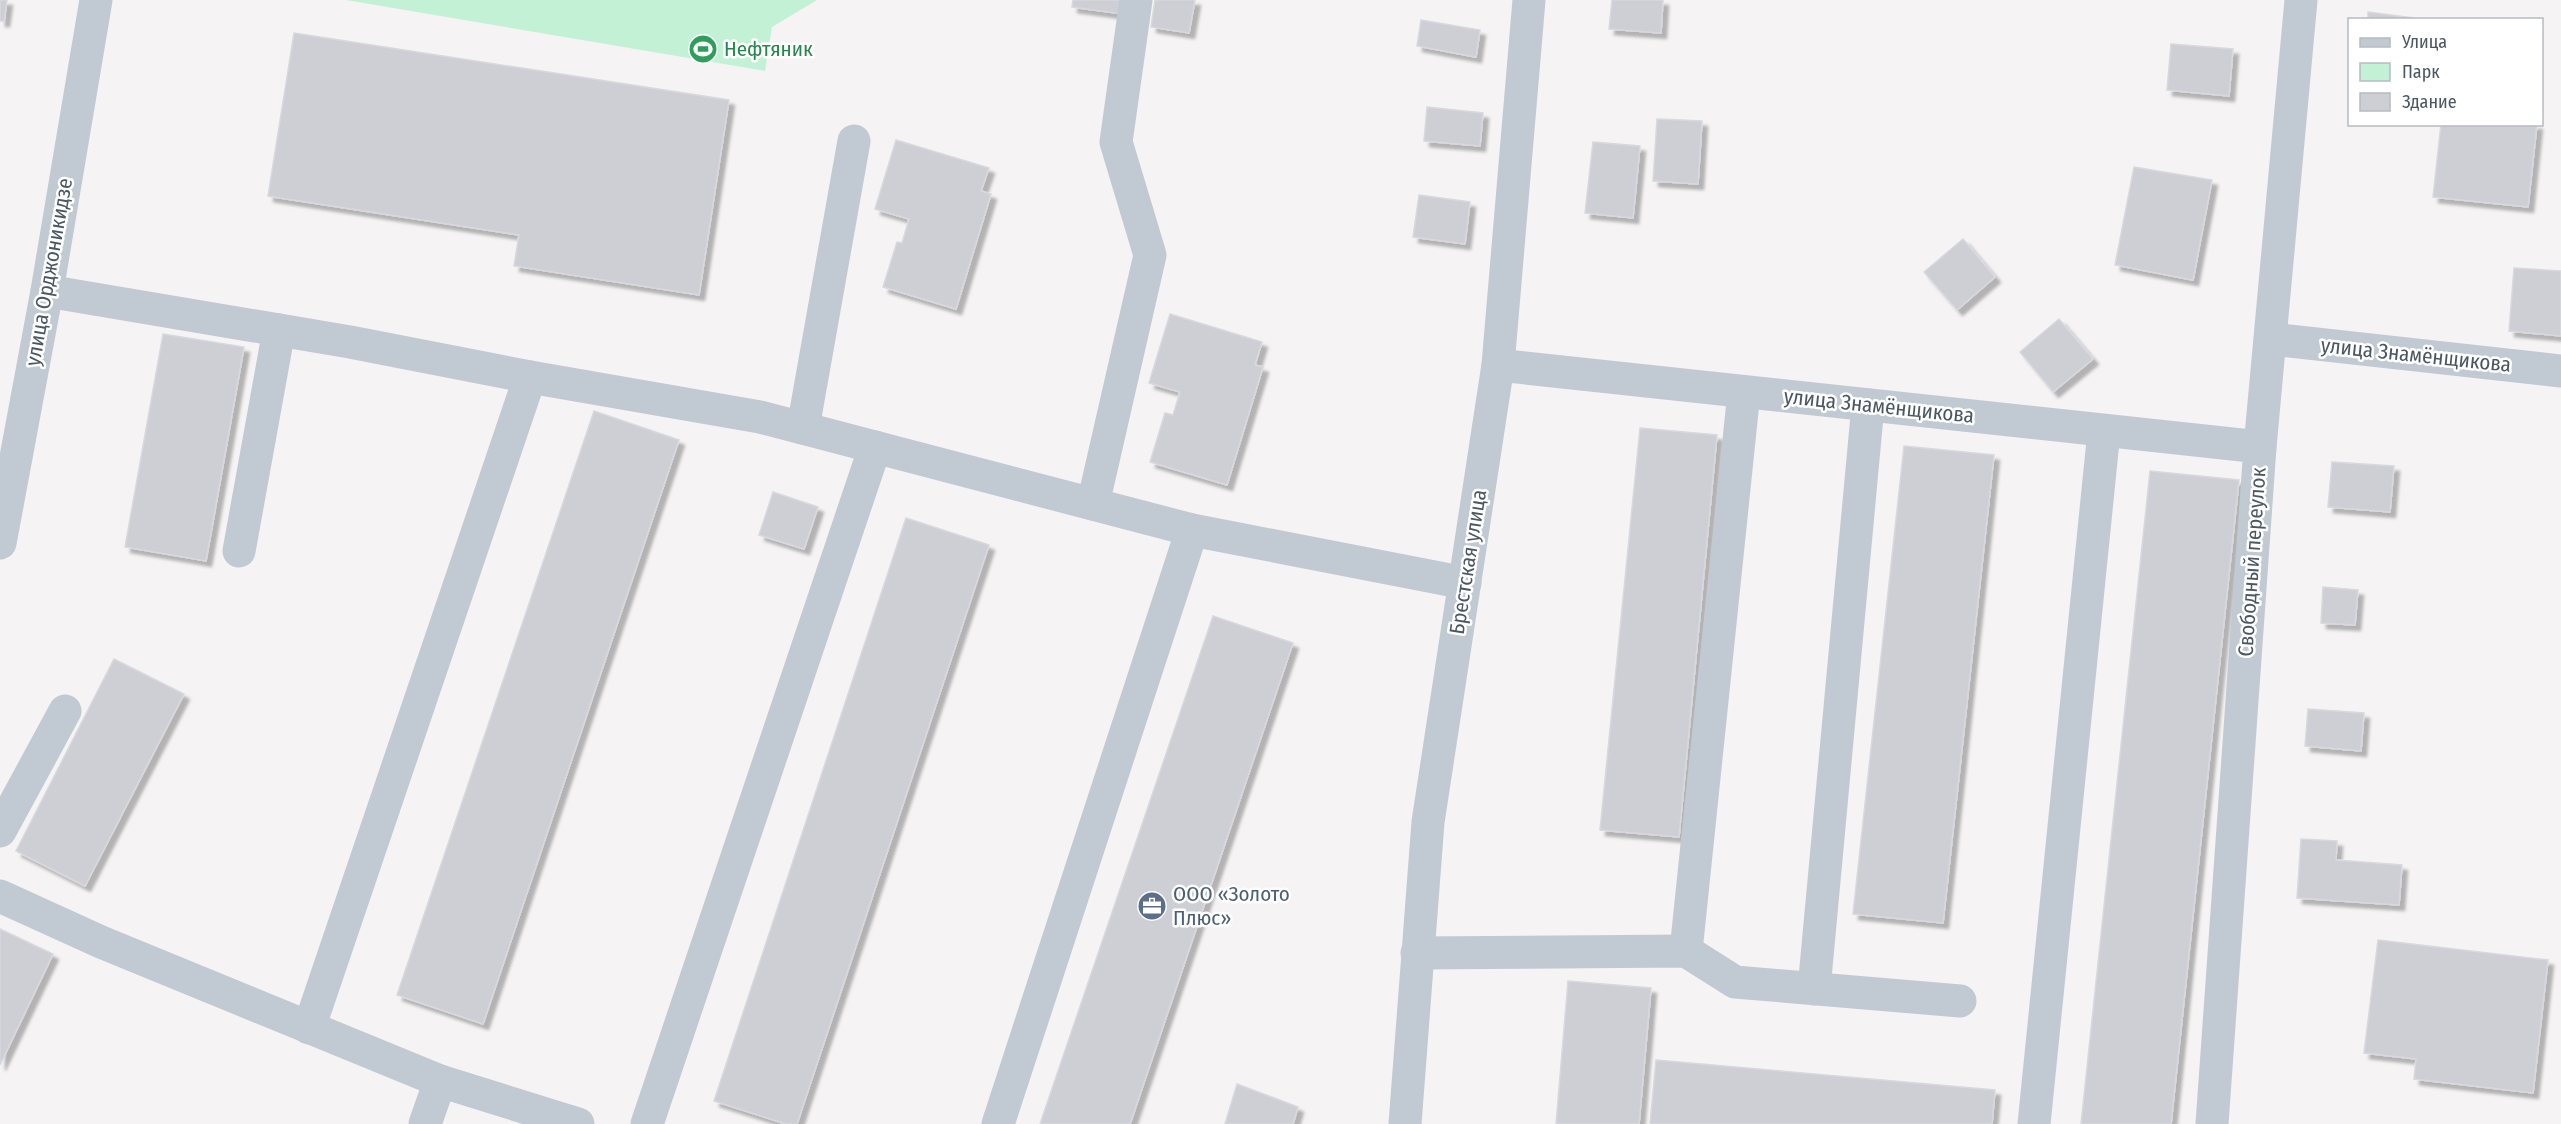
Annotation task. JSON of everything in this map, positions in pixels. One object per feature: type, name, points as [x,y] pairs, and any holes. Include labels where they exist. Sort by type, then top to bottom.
[{"type":"street","name":"улица Орджоникидзе","points":[[0,543],[47,291],[96,0]]},
{"type":"street","points":[[1093,504],[1150,255],[1116,142],[1136,0]]},
{"type":"street","name":"Брестская улица","points":[[1404,1124],[1428,822],[1498,365],[1529,0]]},
{"type":"street","name":"Свободный переулок","points":[[2212,1124],[2260,447],[2301,0]]},
{"type":"street","points":[[803,428],[854,141]]},
{"type":"street","points":[[47,291],[279,330],[760,417],[1192,530],[1465,583]]},
{"type":"street","points":[[239,551],[279,330]]},
{"type":"street","name":"улица Знамёнщикова","points":[[2271,339],[2561,371]]},
{"type":"street","name":"улица Знамёнщикова","points":[[1498,365],[2260,447]]},
{"type":"street","points":[[309,1028],[530,377]]},
{"type":"street","points":[[1686,951],[1744,392]]},
{"type":"street","points":[[1814,989],[1868,405]]},
{"type":"street","points":[[2034,1124],[2104,431]]},
{"type":"street","points":[[648,1124],[875,447]]},
{"type":"street","points":[[998,1124],[1192,530]]},
{"type":"street","points":[[0,831],[65,711]]},
{"type":"street","points":[[0,896],[100,942],[440,1081],[578,1124]]},
{"type":"street","points":[[1417,953],[1686,951],[1735,982],[1960,1001]]},
{"type":"street","points":[[425,1124],[440,1081]]},
{"type":"green space","name":"Нефтяник","points":[[346,0],[817,0],[772,27],[765,71]]},
{"type":"building","points":[[0,0],[7,0],[4,21],[0,21]]},
{"type":"building","points":[[1073,0],[1124,0],[1123,14],[1072,7]]},
{"type":"building","points":[[1155,0],[1195,0],[1189,33],[1151,27]]},
{"type":"building","points":[[1612,0],[1663,0],[1661,33],[1609,29]]},
{"type":"building","points":[[2368,12],[2413,18],[2368,18]]},
{"type":"building","points":[[1421,20],[1480,30],[1476,57],[1417,46]]},
{"type":"building","points":[[294,33],[729,100],[699,295],[514,266],[519,235],[268,196]]},
{"type":"building","points":[[2171,44],[2233,49],[2229,96],[2167,90]]},
{"type":"building","points":[[1427,107],[1483,113],[1480,146],[1424,141]]},
{"type":"building","points":[[1657,119],[1702,121],[1698,184],[1653,181]]},
{"type":"building","points":[[2441,126],[2537,126],[2528,207],[2433,197]]},
{"type":"building","points":[[896,140],[989,168],[981,191],[991,194],[956,309],[883,287],[897,242],[902,243],[909,219],[875,209]]},
{"type":"building","points":[[1593,142],[1640,146],[1633,218],[1585,213]]},
{"type":"building","points":[[2134,167],[2212,180],[2193,280],[2115,265]]},
{"type":"building","points":[[1419,195],[1470,202],[1465,244],[1413,237]]},
{"type":"building","points":[[1963,239],[1995,277],[1957,310],[1924,272]]},
{"type":"building","points":[[2514,268],[2561,271],[2561,336],[2509,331]]},
{"type":"building","points":[[1170,314],[1262,342],[1255,365],[1263,367],[1227,485],[1150,462],[1165,413],[1173,415],[1180,392],[1149,383]]},
{"type":"building","points":[[2059,319],[2093,359],[2053,392],[2020,352]]},
{"type":"building","points":[[163,334],[244,347],[206,561],[125,547]]},
{"type":"building","points":[[594,411],[679,440],[483,1024],[397,995]]},
{"type":"building","points":[[1640,428],[1717,435],[1679,837],[1600,830]]},
{"type":"building","points":[[1904,446],[1994,455],[1943,923],[1853,914]]},
{"type":"building","points":[[2332,462],[2394,466],[2390,512],[2328,507]]},
{"type":"building","points":[[2150,471],[2239,480],[2171,1124],[2081,1124]]},
{"type":"building","points":[[773,492],[818,507],[804,549],[759,535]]},
{"type":"building","points":[[906,518],[989,545],[797,1124],[786,1124],[714,1101]]},
{"type":"building","points":[[2323,587],[2358,590],[2355,625],[2321,623]]},
{"type":"building","points":[[1213,616],[1293,643],[1130,1124],[1040,1124]]},
{"type":"building","points":[[114,659],[184,694],[85,886],[16,851]]},
{"type":"building","points":[[2308,709],[2364,713],[2361,751],[2305,746]]},
{"type":"building","points":[[2301,839],[2337,841],[2336,860],[2402,865],[2399,905],[2297,898]]},
{"type":"building","points":[[0,929],[53,954],[0,1065]]},
{"type":"building","points":[[2378,940],[2548,960],[2533,1093],[2414,1079],[2416,1059],[2364,1053]]},
{"type":"building","points":[[1568,981],[1651,988],[1639,1124],[1556,1124]]},
{"type":"building","points":[[1656,1060],[1995,1090],[1992,1124],[1650,1124]]},
{"type":"building","points":[[1237,1084],[1298,1107],[1293,1124],[1225,1124]]},
{"type":"place","name":"Нефтяник","points":[[703,49]]},
{"type":"place","name":"ООО «Золото Плюс»","points":[[1152,906]]}]
